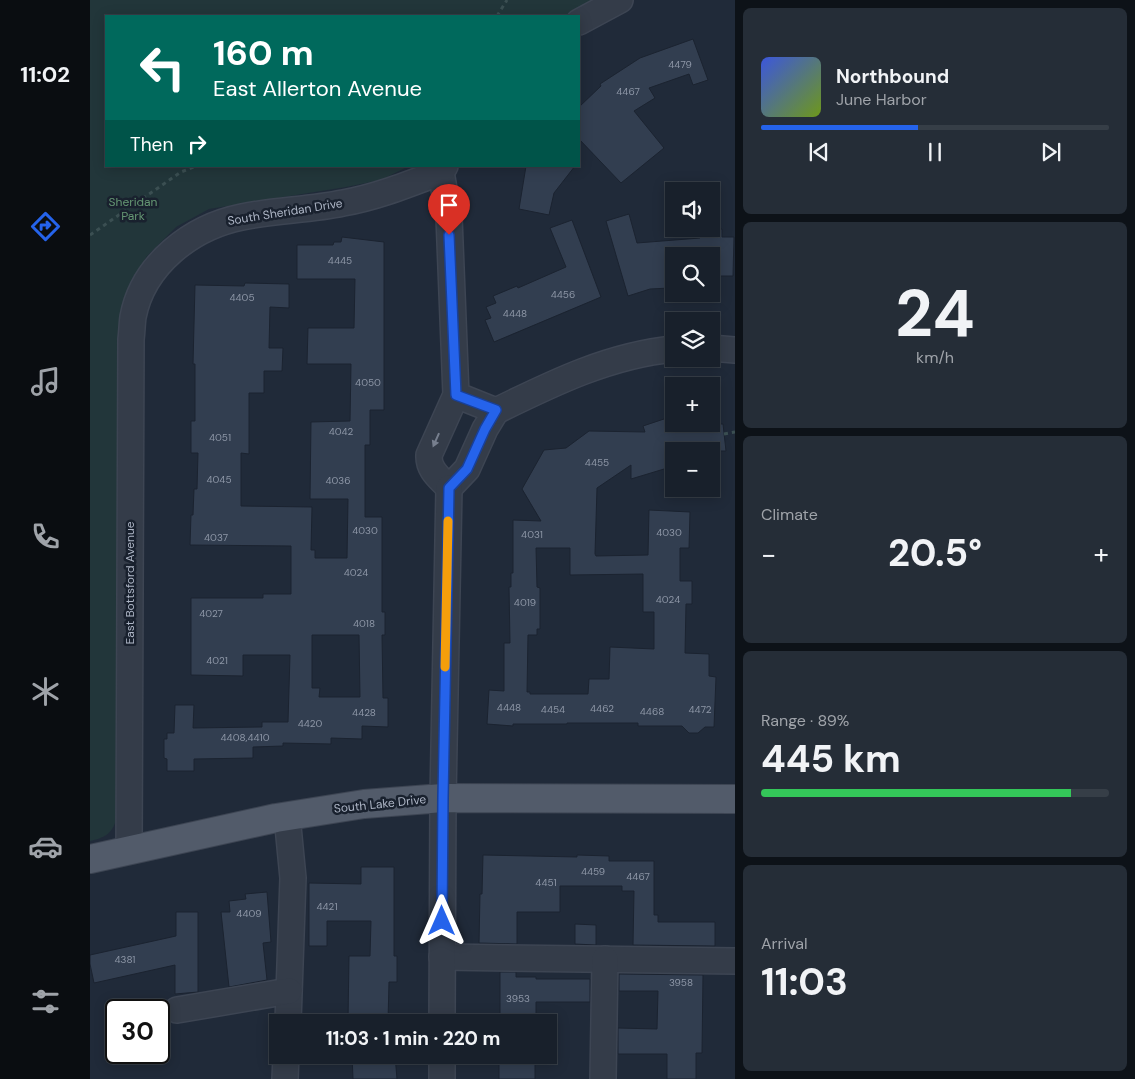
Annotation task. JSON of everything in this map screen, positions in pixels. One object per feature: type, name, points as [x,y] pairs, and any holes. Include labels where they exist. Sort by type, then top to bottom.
[{"type":"main road","name":"South Lake Drive","points":[[90,859],[287,816],[364,804],[443,798],[735,799]]},
{"type":"street","points":[[580,21],[620,0]]},
{"type":"street","points":[[443,169],[449,217],[456,395],[429,455],[429,461],[434,472],[449,488]]},
{"type":"street","name":"South Sheridan Drive","points":[[134,316],[143,289],[156,266],[196,234],[217,224],[242,217],[344,203],[386,192],[443,169]]},
{"type":"street","name":"East Bottsford Avenue","points":[[129,850],[131,349],[134,316]]},
{"type":"street","points":[[720,349],[735,350]]},
{"type":"street","points":[[442,1014],[443,798],[449,488],[467,469],[496,410],[572,374],[616,360],[665,351]]},
{"type":"street","points":[[456,395],[496,410]]},
{"type":"street","points":[[287,816],[293,878],[288,1014]]},
{"type":"street","points":[[442,957],[735,961]]},
{"type":"street","points":[[603,1079],[605,959]]},
{"type":"street","points":[[177,1010],[289,991]]},
{"type":"street","points":[[285,1079],[286,1064]]},
{"type":"street","points":[[442,1064],[442,1079]]},
{"type":"path","points":[[499,15],[507,0]]},
{"type":"path","points":[[90,235],[181,172],[194,167]]},
{"type":"path","points":[[724,434],[735,432]]},
{"type":"green space","name":"Sheridan Park","points":[[90,0],[598,0],[572,15],[105,15],[105,167],[407,167],[381,180],[209,209],[176,227],[147,256],[131,281],[121,310],[116,820],[107,835],[90,841]]},
{"type":"building","points":[[693,39],[708,80],[693,85],[689,74],[649,88],[655,98],[634,111],[664,148],[621,183],[580,140],[580,106],[601,86],[600,84],[640,58]]},
{"type":"building","points":[[526,167],[574,167],[554,193],[549,215],[519,209]]},
{"type":"building","points":[[629,214],[637,243],[720,237],[720,229],[722,229],[722,237],[734,237],[733,276],[720,276],[720,247],[665,247],[665,288],[650,289],[628,296],[606,221]]},
{"type":"building","points":[[572,220],[601,297],[494,342],[485,320],[491,318],[486,307],[496,303],[493,296],[517,286],[518,288],[566,267],[550,228]]},
{"type":"building","points":[[342,237],[384,242],[384,410],[370,410],[370,445],[365,445],[365,517],[382,517],[382,612],[385,612],[385,635],[382,635],[383,698],[388,698],[388,727],[362,726],[362,739],[331,738],[331,744],[283,743],[283,746],[253,747],[253,758],[194,759],[194,771],[167,771],[167,759],[164,758],[164,739],[167,739],[167,733],[174,733],[175,705],[194,705],[193,728],[262,727],[262,722],[288,722],[290,655],[243,655],[243,676],[191,675],[191,598],[263,598],[263,594],[291,594],[291,546],[190,545],[194,489],[197,489],[198,453],[191,453],[191,421],[195,421],[195,364],[193,364],[195,285],[244,286],[245,283],[289,284],[289,308],[270,307],[269,348],[283,348],[282,371],[264,371],[264,393],[249,393],[249,454],[241,453],[241,506],[312,507],[311,550],[315,550],[315,558],[347,558],[348,499],[310,499],[311,422],[350,421],[351,364],[307,364],[308,328],[354,328],[355,279],[297,279],[297,245],[333,245],[334,242],[341,242]],"holes":[[[312,635],[359,635],[360,697],[319,697],[320,688],[312,688]]]},
{"type":"building","points":[[665,419],[665,432],[720,432],[720,424],[723,424],[726,451],[720,451],[720,442],[665,442],[665,469],[631,479],[631,465],[597,488],[595,554],[596,556],[648,555],[649,510],[690,512],[689,548],[680,548],[680,581],[692,581],[692,604],[686,604],[685,653],[709,654],[709,676],[716,677],[714,727],[705,727],[698,733],[689,733],[682,726],[638,726],[638,723],[513,724],[513,726],[487,724],[489,690],[504,691],[504,643],[510,643],[509,587],[511,587],[511,573],[513,573],[513,520],[541,521],[522,489],[544,450],[566,448],[589,431],[645,432],[643,426]],"holes":[[[536,548],[570,548],[570,575],[643,574],[643,612],[654,612],[654,649],[610,647],[609,679],[589,679],[588,694],[530,694],[530,692],[527,692],[528,635],[537,635],[537,629],[540,629],[540,588],[537,587]]]},
{"type":"building","points":[[483,855],[609,856],[609,861],[654,861],[654,915],[658,915],[658,922],[715,922],[715,946],[633,945],[634,891],[622,891],[622,886],[560,886],[560,912],[517,912],[517,944],[479,943]]},
{"type":"building","points":[[361,867],[394,867],[394,956],[397,956],[397,982],[389,982],[388,1014],[348,1014],[349,956],[370,956],[371,921],[327,921],[327,946],[309,946],[309,883],[361,884]]},
{"type":"building","points":[[267,892],[271,942],[263,943],[267,980],[229,987],[221,912],[230,912],[229,901],[246,899],[245,894]]},
{"type":"building","points":[[176,912],[198,912],[198,992],[175,994],[175,965],[94,983],[90,955],[176,936]]},
{"type":"building","points":[[575,924],[596,925],[596,945],[575,944]]},
{"type":"building","points":[[500,972],[516,972],[516,977],[536,977],[536,979],[590,979],[590,1002],[536,1002],[536,1014],[500,1014]]},
{"type":"building","points":[[619,974],[703,975],[702,1053],[696,1053],[696,1079],[667,1079],[667,1054],[618,1054],[618,1028],[657,1029],[658,991],[619,991]]},
{"type":"building","points":[[352,1064],[396,1064],[397,1079],[353,1079]]},
{"type":"building","points":[[499,1064],[535,1064],[535,1079],[499,1079]]},
{"type":"slow traffic","points":[[445,667],[448,521]]},
{"type":"route","points":[[442,921],[449,488],[467,469],[496,410],[456,395],[453,364],[449,235]]}]
